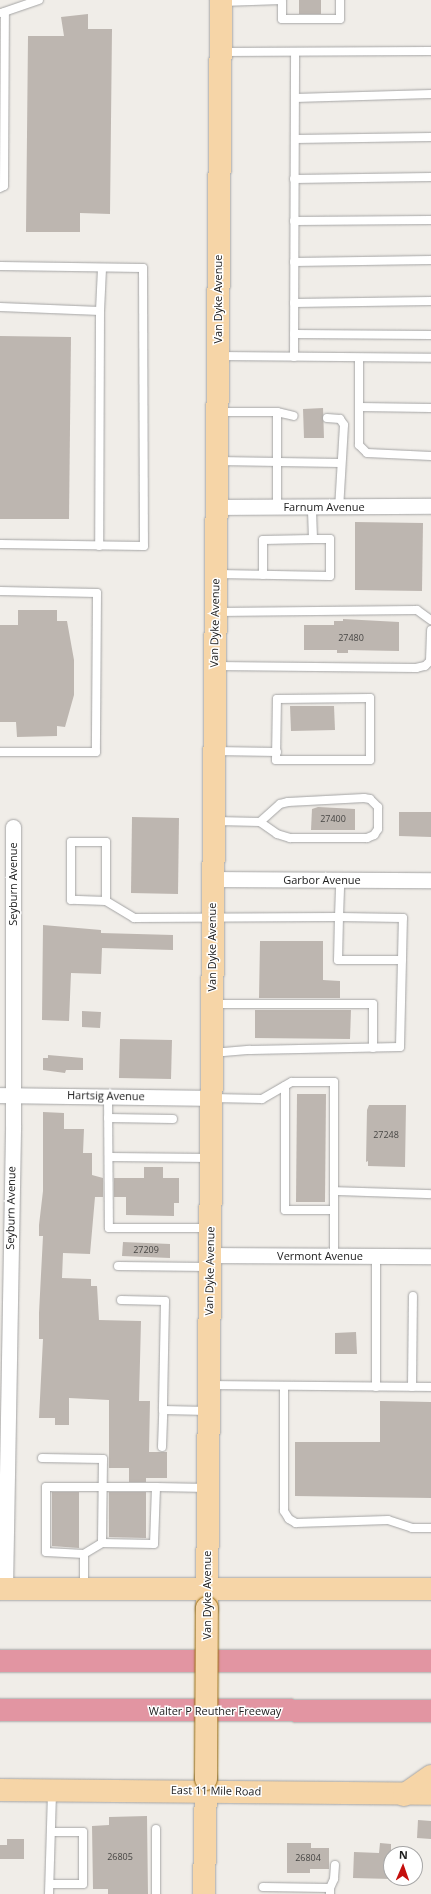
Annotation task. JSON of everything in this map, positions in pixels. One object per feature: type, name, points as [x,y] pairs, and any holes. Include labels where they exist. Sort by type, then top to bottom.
[{"type":"highway","points":[[0,1661],[431,1661]]},
{"type":"highway","name":"Walter P Reuther Freeway","points":[[0,1710],[431,1711]]},
{"type":"main road","name":"Van Dyke Avenue","points":[[204,1894],[212,1053],[212,879],[218,356],[219,52],[221,1]]},
{"type":"main road","points":[[2,1589],[84,1588],[207,1598],[426,1592]]},
{"type":"main road","name":"East 11 Mile Road","points":[[0,1790],[52,1790],[206,1785],[404,1795],[429,1784]]},
{"type":"street","name":"Farnum Avenue","points":[[216,507],[339,508],[431,506]]},
{"type":"street","name":"Seyburn Avenue","points":[[2,1589],[6,1095],[13,827]]},
{"type":"street","name":"Garbor Avenue","points":[[212,879],[431,880]]},
{"type":"street","name":"Hartsig Avenue","points":[[6,1095],[211,1098]]},
{"type":"street","name":"Vermont Avenue","points":[[210,1261],[334,1256],[431,1256]]},
{"type":"lane","points":[[0,188],[4,186],[3,13],[39,0]]},
{"type":"lane","points":[[221,1],[282,1],[282,19],[340,19],[340,0]]},
{"type":"lane","points":[[219,52],[431,51]]},
{"type":"lane","points":[[294,357],[295,52]]},
{"type":"lane","points":[[295,98],[431,94]]},
{"type":"lane","points":[[295,139],[431,137]]},
{"type":"lane","points":[[294,179],[431,177]]},
{"type":"lane","points":[[294,221],[431,220]]},
{"type":"lane","points":[[294,262],[431,260]]},
{"type":"lane","points":[[0,266],[143,268],[144,546],[0,544]]},
{"type":"lane","points":[[99,546],[100,311],[102,268]]},
{"type":"lane","points":[[294,303],[431,301]]},
{"type":"lane","points":[[0,307],[100,311]]},
{"type":"lane","points":[[294,334],[431,334]]},
{"type":"lane","points":[[218,356],[431,358]]},
{"type":"lane","points":[[358,358],[359,445],[367,453],[431,456]]},
{"type":"lane","points":[[359,407],[431,408]]},
{"type":"lane","points":[[217,412],[277,412],[294,416]]},
{"type":"lane","points":[[277,412],[277,507]]},
{"type":"lane","points":[[327,418],[340,419],[344,425],[340,463],[339,508]]},
{"type":"lane","points":[[217,462],[340,463]]},
{"type":"lane","points":[[312,508],[313,539]]},
{"type":"lane","points":[[216,574],[263,575],[330,576],[330,539],[264,540],[263,575]]},
{"type":"lane","points":[[0,591],[97,593],[97,601],[96,752],[0,752]]},
{"type":"lane","points":[[215,612],[416,610],[431,620]]},
{"type":"lane","points":[[215,666],[416,668],[425,666],[430,661],[431,630]]},
{"type":"lane","points":[[370,698],[370,760],[276,760],[276,752],[277,699],[370,698]]},
{"type":"lane","points":[[214,751],[276,752]]},
{"type":"lane","points":[[213,821],[260,822],[277,834],[290,838],[367,838],[374,835],[378,829],[378,807],[370,799],[364,798],[288,802],[280,804],[260,822]]},
{"type":"lane","points":[[106,901],[106,842],[71,842],[71,900],[106,901],[134,918],[403,918],[400,1047],[250,1050],[212,1053]]},
{"type":"lane","points":[[340,880],[338,960],[402,960]]},
{"type":"lane","points":[[212,1004],[373,1004],[373,1048]]},
{"type":"lane","points":[[211,1098],[262,1099],[292,1082],[334,1082],[334,1256]]},
{"type":"lane","points":[[285,1086],[285,1210],[334,1210]]},
{"type":"lane","points":[[108,1096],[109,1228],[210,1228]]},
{"type":"lane","points":[[108,1118],[173,1119]]},
{"type":"lane","points":[[109,1157],[211,1158]]},
{"type":"lane","points":[[334,1192],[430,1194]]},
{"type":"lane","points":[[376,1256],[376,1387]]},
{"type":"lane","points":[[118,1266],[210,1261]]},
{"type":"lane","points":[[412,1387],[413,1296]]},
{"type":"lane","points":[[121,1300],[165,1301],[162,1447]]},
{"type":"lane","points":[[209,1385],[431,1387]]},
{"type":"lane","points":[[284,1386],[284,1511],[290,1519],[296,1523],[388,1520],[412,1528],[431,1528]]},
{"type":"lane","points":[[163,1410],[209,1411]]},
{"type":"lane","points":[[42,1458],[102,1459],[103,1487],[106,1497],[106,1531],[102,1543]]},
{"type":"lane","points":[[156,1487],[154,1544],[102,1543],[84,1554],[46,1552],[46,1487],[156,1487],[208,1488]]},
{"type":"lane","points":[[146,1497],[155,1497]]},
{"type":"lane","points":[[146,1509],[155,1510]]},
{"type":"lane","points":[[146,1521],[155,1521]]},
{"type":"lane","points":[[146,1532],[155,1532]]},
{"type":"lane","points":[[84,1554],[84,1588]]},
{"type":"lane","points":[[49,1894],[52,1790]]},
{"type":"lane","points":[[156,1829],[156,1894]]},
{"type":"lane","points":[[50,1884],[83,1884],[83,1832],[51,1832]]},
{"type":"lane","points":[[263,1887],[330,1891],[334,1879],[335,1865]]},
{"type":"building","points":[[299,0],[321,0],[321,14],[299,14]]},
{"type":"building","points":[[88,14],[88,29],[112,29],[110,214],[80,213],[80,232],[26,232],[28,36],[64,36],[61,17]]},
{"type":"building","points":[[0,336],[71,337],[69,519],[0,519]]},
{"type":"building","points":[[323,408],[324,438],[304,438],[303,409]]},
{"type":"building","points":[[355,522],[423,523],[422,591],[355,590]]},
{"type":"building","points":[[18,610],[57,610],[57,621],[67,621],[74,660],[74,695],[65,727],[57,726],[57,736],[17,737],[16,722],[0,722],[0,625],[18,625]]},
{"type":"building","points":[[343,619],[399,622],[399,651],[348,650],[348,653],[337,653],[337,650],[304,650],[304,625],[334,625],[334,621],[343,621]]},
{"type":"building","points":[[290,706],[334,706],[335,730],[291,731]]},
{"type":"building","points":[[318,807],[355,809],[355,830],[311,830],[312,809]]},
{"type":"building","points":[[399,812],[431,812],[431,837],[399,836]]},
{"type":"building","points":[[132,817],[179,818],[178,894],[131,893]]},
{"type":"building","points":[[43,925],[101,930],[101,933],[173,935],[173,950],[102,948],[101,974],[71,973],[69,1021],[42,1020]]},
{"type":"building","points":[[260,941],[323,941],[323,980],[340,981],[340,998],[259,998]]},
{"type":"building","points":[[255,1010],[351,1010],[350,1039],[255,1038]]},
{"type":"building","points":[[82,1011],[101,1012],[100,1028],[82,1027]]},
{"type":"building","points":[[120,1039],[172,1040],[171,1079],[119,1078]]},
{"type":"building","points":[[48,1055],[83,1058],[83,1070],[66,1070],[65,1073],[43,1070],[43,1058],[48,1058]]},
{"type":"building","points":[[297,1094],[326,1094],[325,1202],[296,1202]]},
{"type":"building","points":[[369,1105],[406,1105],[405,1167],[368,1166],[368,1161],[366,1162],[367,1110]]},
{"type":"building","points":[[43,1112],[64,1113],[64,1129],[84,1129],[83,1153],[92,1153],[92,1175],[103,1178],[103,1197],[95,1197],[90,1254],[63,1253],[62,1278],[91,1279],[91,1286],[97,1286],[99,1320],[141,1321],[139,1401],[150,1401],[149,1452],[167,1452],[167,1478],[146,1478],[146,1482],[129,1482],[129,1468],[109,1468],[109,1400],[69,1398],[69,1425],[55,1425],[55,1418],[39,1418],[43,1339],[39,1339],[43,1236],[39,1236],[39,1225],[43,1191]]},
{"type":"building","points":[[144,1167],[163,1167],[163,1178],[179,1178],[179,1203],[174,1203],[174,1216],[126,1215],[126,1197],[114,1197],[114,1178],[144,1178]]},
{"type":"building","points":[[123,1242],[170,1244],[170,1258],[122,1256]]},
{"type":"building","points":[[356,1332],[357,1354],[335,1354],[335,1333]]},
{"type":"building","points":[[380,1401],[431,1402],[431,1498],[295,1496],[295,1442],[380,1442]]},
{"type":"building","points":[[52,1492],[79,1492],[79,1548],[52,1546]]},
{"type":"building","points":[[109,1492],[146,1492],[146,1538],[109,1537]]},
{"type":"building","points":[[147,1816],[148,1894],[108,1894],[108,1889],[93,1889],[92,1826],[109,1825],[109,1817]]},
{"type":"building","points":[[418,1820],[431,1821],[431,1839],[417,1838]]},
{"type":"building","points":[[7,1839],[24,1839],[24,1859],[0,1859],[0,1845],[7,1845]]},
{"type":"building","points":[[287,1843],[311,1843],[311,1848],[329,1848],[329,1869],[310,1869],[310,1873],[287,1873]]},
{"type":"building","points":[[380,1843],[391,1844],[391,1846],[383,1846],[383,1879],[353,1878],[354,1852],[379,1853]]}]
